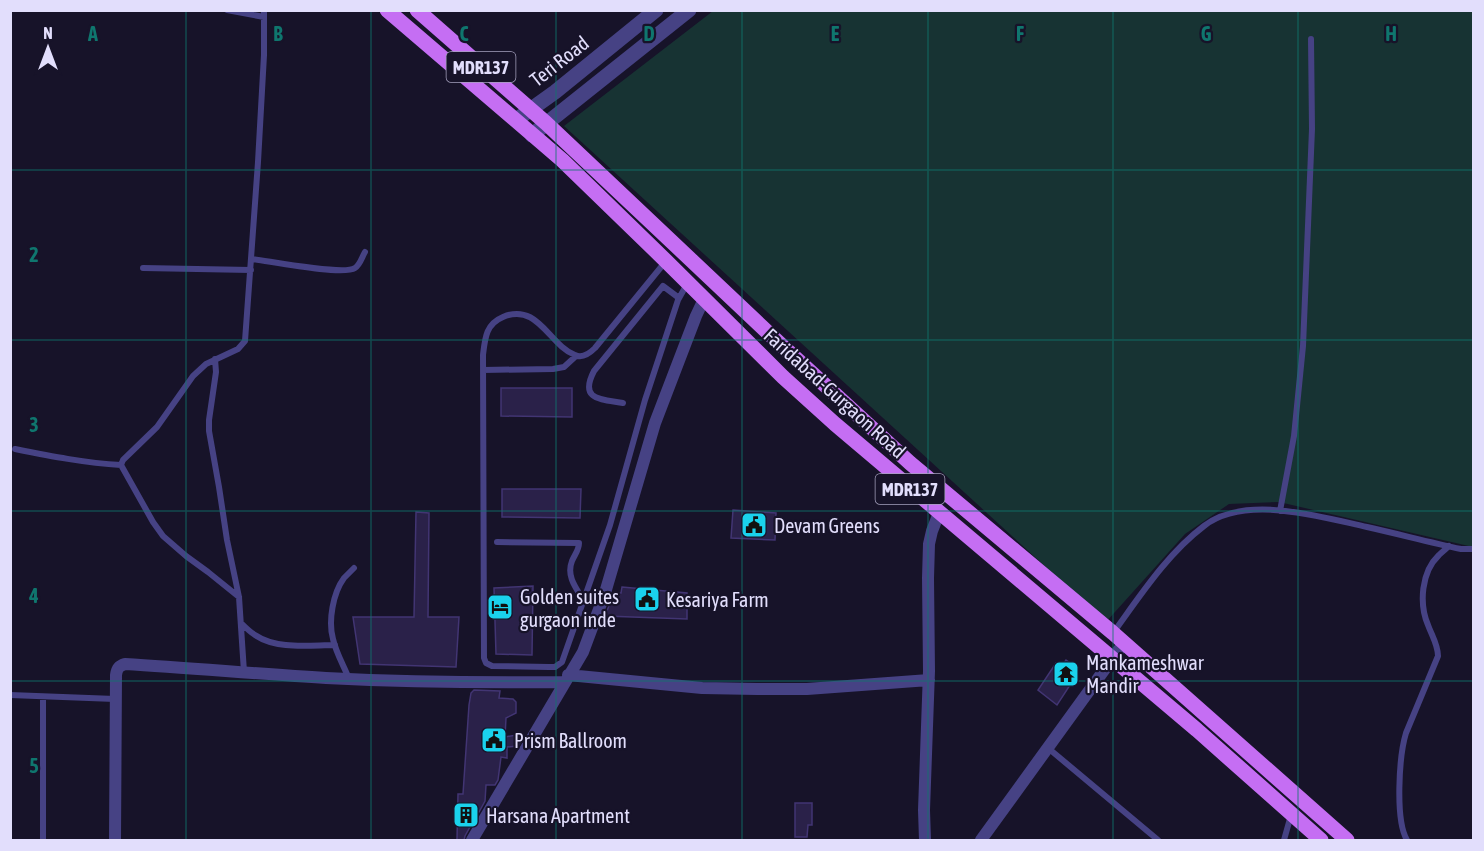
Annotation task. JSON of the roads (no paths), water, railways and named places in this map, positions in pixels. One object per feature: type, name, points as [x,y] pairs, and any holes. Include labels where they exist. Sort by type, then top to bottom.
[{"type":"main road","name":"Faridabad-Gurgaon Road","points":[[387,10],[595,191],[783,377],[835,424],[1197,730],[1291,814],[1307,835],[1321,840]]},
{"type":"main road","name":"Faridabad-Gurgaon Road","points":[[417,10],[546,123],[844,404],[918,470],[1203,712],[1347,840]]},
{"type":"street","name":"Teri Road","points":[[516,120],[531,111],[656,10]]},
{"type":"street","points":[[532,135],[689,10]]},
{"type":"street","points":[[472,840],[583,652],[605,593],[655,423],[704,299]]},
{"type":"street","points":[[925,840],[929,680],[929,544],[939,513]]},
{"type":"street","points":[[981,840],[1113,659],[1118,639]]},
{"type":"street","points":[[115,840],[115,699],[117,670],[119,666],[125,664],[349,679],[475,683],[566,678],[702,688],[807,689],[929,680]]},
{"type":"lane","points":[[121,465],[123,460],[157,427],[193,376],[206,364],[238,349],[245,341],[263,83],[264,14],[227,10]]},
{"type":"lane","points":[[1280,511],[1294,436],[1303,346],[1312,129],[1311,39]]},
{"type":"lane","points":[[252,259],[320,269],[349,270],[360,263],[365,252]]},
{"type":"lane","points":[[666,261],[595,348],[585,356],[576,356],[564,348],[533,318],[525,314],[506,315],[495,320],[484,337],[484,658],[486,663],[492,666],[555,667],[562,662],[610,525],[645,400],[679,298],[687,283]]},
{"type":"lane","points":[[143,268],[251,270]]},
{"type":"lane","points":[[623,403],[596,398],[590,394],[588,387],[594,371],[663,286],[679,298]]},
{"type":"lane","points":[[483,370],[564,368],[576,356]]},
{"type":"lane","points":[[215,359],[215,379],[209,420],[210,442],[239,597],[244,673]]},
{"type":"lane","points":[[15,449],[76,461],[121,465]]},
{"type":"lane","points":[[121,465],[163,536],[239,597]]},
{"type":"lane","points":[[1118,639],[1178,549],[1205,525],[1233,512],[1268,509],[1317,516],[1461,549],[1473,549]]},
{"type":"lane","points":[[497,542],[579,543],[579,549],[571,562],[570,570],[571,579],[584,601]]},
{"type":"lane","points":[[1407,840],[1401,816],[1402,744],[1438,656],[1424,611],[1423,590],[1430,567],[1437,556],[1449,546]]},
{"type":"lane","points":[[349,679],[332,638],[331,626],[338,589],[344,578],[354,568]]},
{"type":"lane","points":[[241,623],[256,636],[271,642],[287,645],[335,645]]},
{"type":"lane","points":[[10,695],[115,699]]},
{"type":"lane","points":[[43,697],[43,840]]},
{"type":"lane","points":[[1048,748],[1158,840]]},
{"type":"lane","points":[[1284,840],[1291,814]]},
{"type":"place","name":"Devam Greens","points":[[754,525]]},
{"type":"place","name":"Kesariya Farm","points":[[647,599]]},
{"type":"place","name":"Golden suites gurgaon inde","points":[[500,607]]},
{"type":"place","name":"Mankameshwar Mandir","points":[[1066,674]]},
{"type":"place","name":"Prism Ballroom","points":[[494,740]]},
{"type":"place","name":"Harsana Apartment","points":[[466,815]]}]
